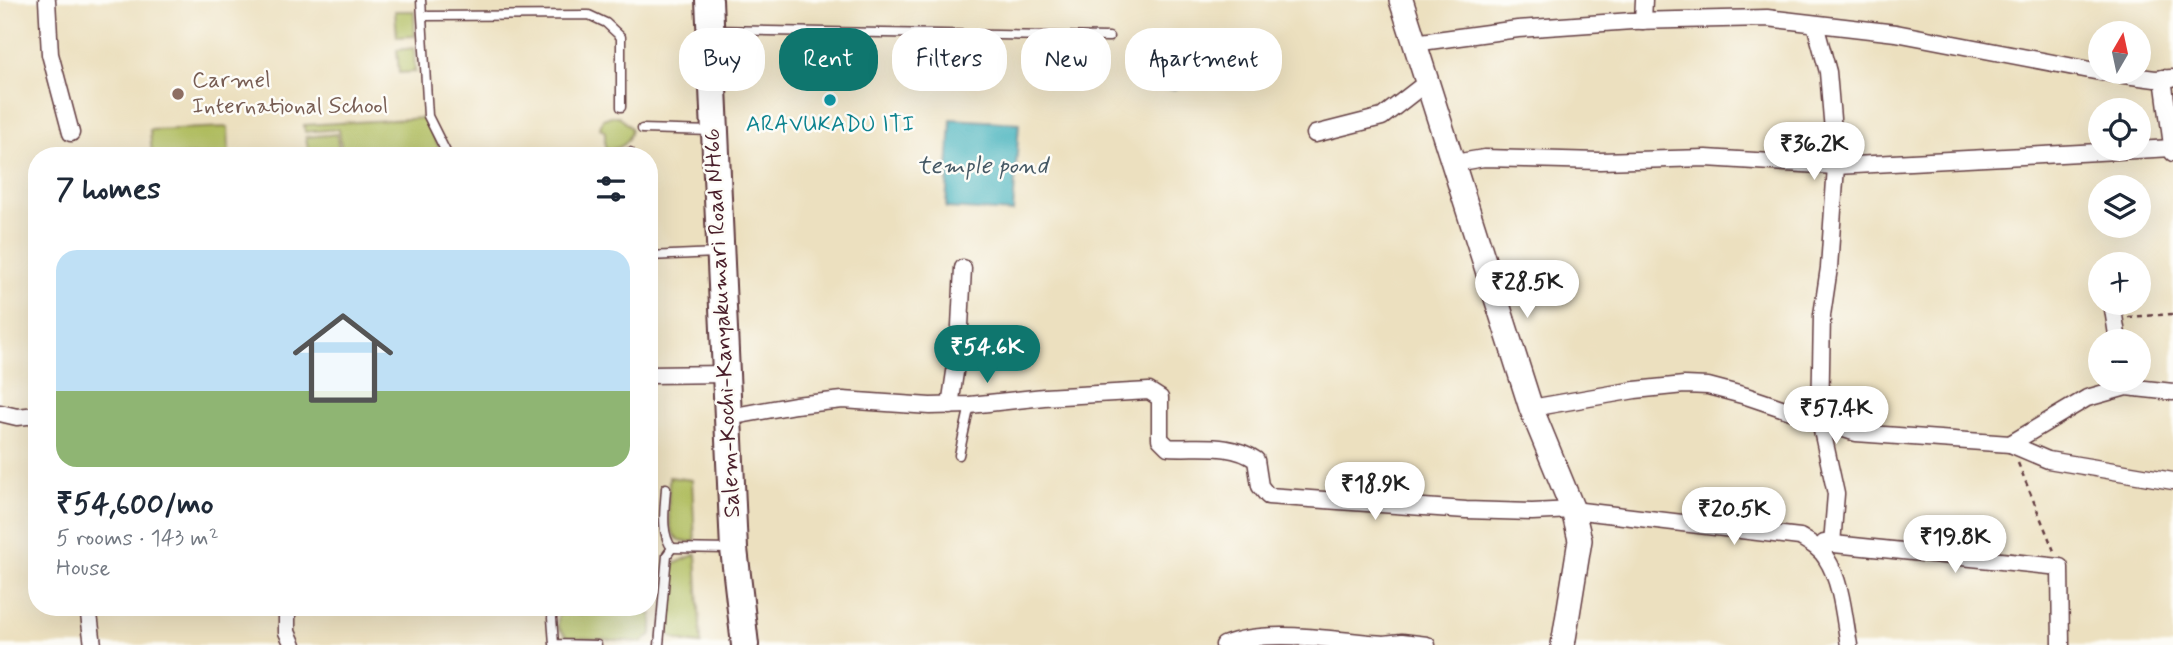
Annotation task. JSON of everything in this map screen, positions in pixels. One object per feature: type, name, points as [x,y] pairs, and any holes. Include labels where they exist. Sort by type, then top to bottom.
[{"type":"highway","name":"Salem-Kochi-Kanyakumari Road NH66","points":[[709,0],[710,28]]},
{"type":"highway","name":"Salem-Kochi-Kanyakumari Road NH66","points":[[712,91],[728,374],[734,549],[745,645]]},
{"type":"main road","points":[[1401,0],[1531,408],[1573,510],[1580,540],[1563,645]]},
{"type":"street","points":[[47,0],[50,54],[71,133]]},
{"type":"street","points":[[1643,21],[1644,0]]},
{"type":"street","points":[[1414,43],[1518,29],[1643,21],[1767,18],[1896,33],[2088,70]]},
{"type":"street","points":[[1815,24],[1828,72],[1836,166],[1832,243],[1822,315],[1821,421],[1836,494],[1832,544]]},
{"type":"street","points":[[1454,163],[1484,158],[1600,162],[1706,158],[1836,166],[2172,150],[2168,78]]},
{"type":"street","points":[[1315,134],[1382,117],[1427,82]]},
{"type":"street","points":[[950,406],[959,345],[963,268]]},
{"type":"street","points":[[658,376],[728,374]]},
{"type":"street","points":[[1531,408],[1635,390],[1684,385],[1707,386],[1856,433],[2010,444],[2048,460],[2173,481]]},
{"type":"street","points":[[2151,388],[2173,392]]},
{"type":"street","points":[[729,417],[795,405],[843,400],[950,406],[1149,391],[1160,398],[1160,439],[1168,447],[1208,446],[1249,455],[1256,460],[1259,486],[1268,496],[1466,510],[1573,510],[1800,537],[1826,558],[1836,581],[1849,645]]},
{"type":"street","points":[[2010,444],[2087,398],[2103,392]]},
{"type":"street","points":[[0,413],[17,417],[28,416]]},
{"type":"street","points":[[1808,542],[2060,567],[2062,645]]},
{"type":"street","points":[[89,616],[93,645]]},
{"type":"street","points":[[287,616],[287,632],[293,645]]},
{"type":"street","points":[[1224,645],[1271,635],[1427,645]]},
{"type":"lane","points":[[421,0],[428,116],[444,147]]},
{"type":"lane","points":[[422,16],[561,14],[598,18],[621,37],[621,107]]},
{"type":"lane","points":[[765,31],[1021,35]]},
{"type":"lane","points":[[642,129],[714,131]]},
{"type":"lane","points":[[658,256],[721,253]]},
{"type":"lane","points":[[958,455],[970,405]]},
{"type":"lane","points":[[666,488],[665,533],[672,548],[734,549]]},
{"type":"lane","points":[[659,645],[667,555],[672,548]]},
{"type":"lane","points":[[552,618],[554,644],[597,645]]},
{"type":"path","points":[[2151,313],[2173,314]]},
{"type":"path","points":[[2010,444],[2060,567]]},
{"type":"green space","points":[[395,11],[414,11],[415,36],[397,37]]},
{"type":"green space","points":[[414,48],[415,72],[399,73],[397,50]]},
{"type":"green space","points":[[619,116],[631,128],[623,145],[605,147],[605,132],[600,128],[603,119]]},
{"type":"green space","points":[[425,118],[439,147],[341,147],[339,129],[305,132],[304,125]]},
{"type":"green space","points":[[228,127],[229,147],[151,147],[150,130]]},
{"type":"green space","points":[[337,134],[338,147],[308,147],[306,137]]},
{"type":"green space","points":[[669,477],[692,480],[695,542],[678,539],[671,528]]},
{"type":"green space","points":[[696,554],[701,644],[675,639],[665,628],[670,574],[674,564]]},
{"type":"green space","points":[[558,616],[652,616],[652,634],[642,642],[567,637],[558,627]]},
{"type":"water","name":"temple pond","points":[[951,119],[1019,123],[1013,212],[946,208]]},
{"type":"place","name":"Carmel International School","points":[[178,94]]},
{"type":"place","name":"ARAVUKADU ITI","points":[[830,100]]}]
